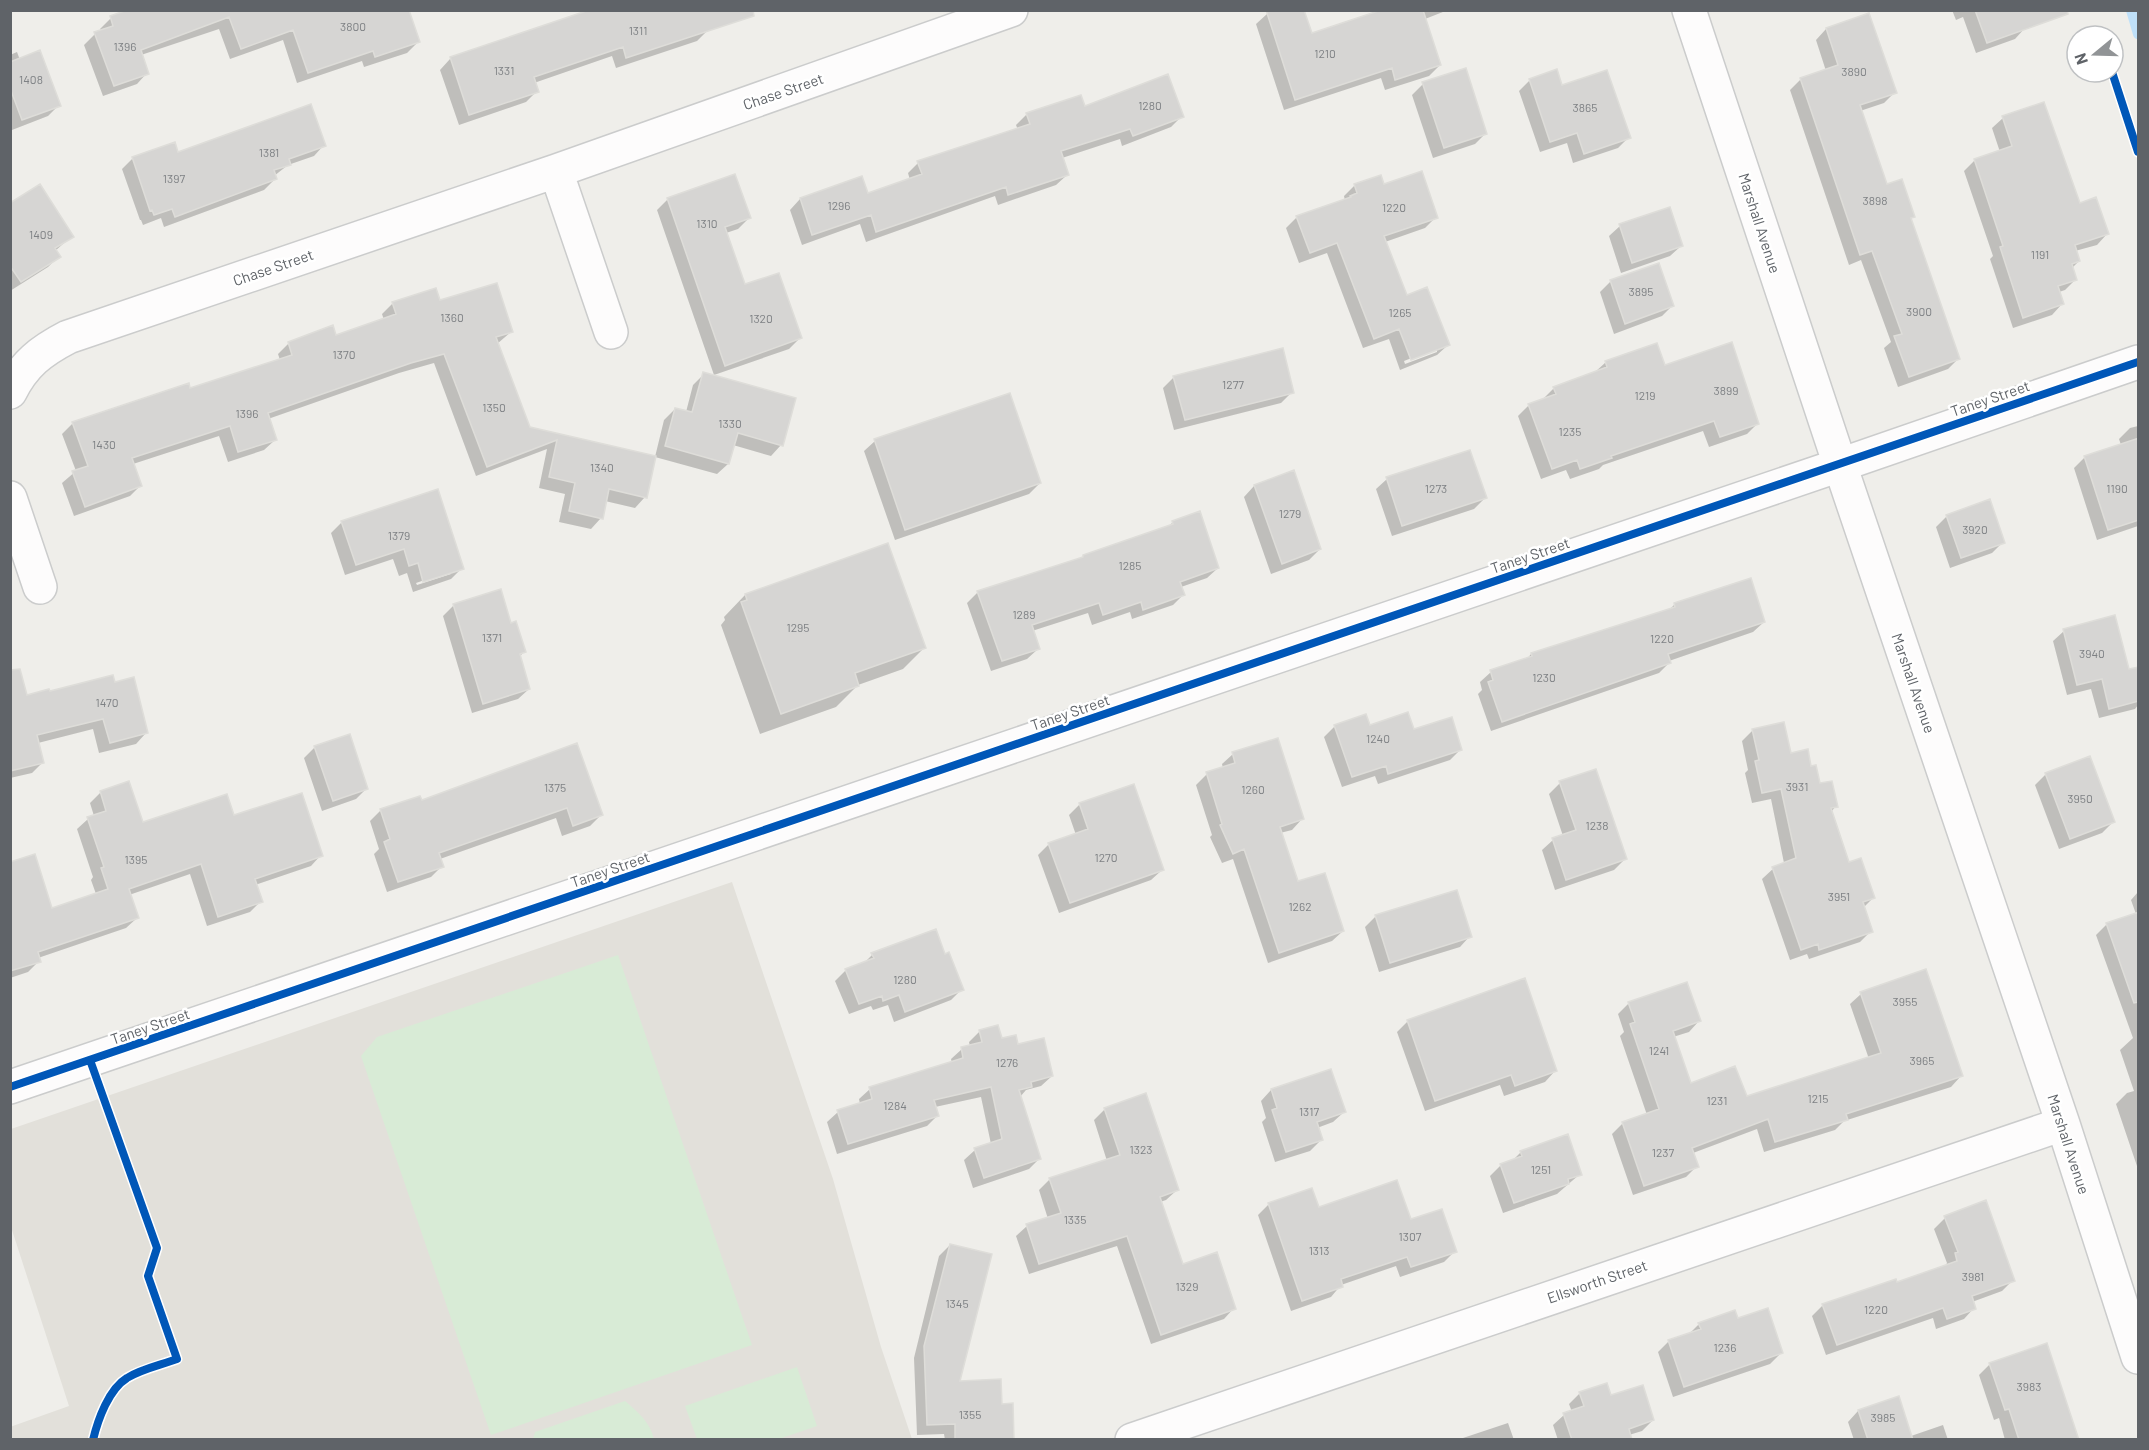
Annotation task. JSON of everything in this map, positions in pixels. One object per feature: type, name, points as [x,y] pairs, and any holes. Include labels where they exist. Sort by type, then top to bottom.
[{"type":"street","name":"Chase Street","points":[[10,392],[19,374],[44,349],[68,337],[556,171],[1011,10]]},
{"type":"street","name":"Marshall Avenue","points":[[1689,10],[2139,1357]]},
{"type":"street","points":[[556,171],[610,332]]},
{"type":"street","name":"Taney Street","points":[[10,1087],[2139,362]]},
{"type":"street","points":[[10,498],[40,587]]},
{"type":"street","name":"Ellsworth Street","points":[[1132,1440],[2063,1124]]},
{"type":"shaded area","points":[[732,882],[833,1179],[881,1347],[912,1439],[11,1440],[10,1427],[69,1406],[11,1227],[11,1129]]},
{"type":"green space","points":[[618,955],[752,1345],[491,1435],[361,1056],[377,1037]]},
{"type":"green space","points":[[797,1367],[817,1426],[779,1439],[697,1439],[685,1406]]},
{"type":"green space","points":[[625,1401],[646,1422],[654,1439],[533,1439],[535,1432]]},
{"type":"building","points":[[127,10],[409,10],[420,42],[375,57],[373,51],[308,73],[293,30],[241,49],[229,17],[141,50],[149,74],[114,86],[94,32],[113,26],[110,16]]},
{"type":"building","points":[[589,10],[753,10],[754,16],[626,58],[623,47],[534,77],[539,92],[469,115],[450,57]]},
{"type":"building","points":[[1266,10],[1304,10],[1312,33],[1381,10],[1423,10],[1441,65],[1395,80],[1392,68],[1295,100]]},
{"type":"building","points":[[1975,10],[2067,10],[2068,14],[1987,43]]},
{"type":"building","points":[[1869,13],[1897,93],[1860,105],[1887,184],[1902,179],[1915,217],[1911,218],[1960,359],[1909,377],[1894,336],[1902,334],[1872,251],[1860,255],[1800,78],[1838,65],[1826,28]]},
{"type":"building","points":[[40,50],[61,106],[22,120],[10,88],[10,62]]},
{"type":"building","points":[[1466,68],[1487,134],[1444,148],[1422,82]]},
{"type":"building","points":[[1557,69],[1562,85],[1607,70],[1631,138],[1584,154],[1577,133],[1550,142],[1529,79]]},
{"type":"building","points":[[1168,74],[1184,117],[1133,136],[1130,129],[1061,151],[1069,175],[1008,195],[1006,187],[876,232],[871,215],[812,235],[800,198],[862,176],[868,193],[922,174],[917,161],[1030,124],[1026,113],[1081,95],[1085,106]]},
{"type":"building","points":[[2044,102],[2080,203],[2096,197],[2109,234],[2075,245],[2080,261],[2072,264],[2077,280],[2058,286],[2064,304],[2023,318],[2000,247],[2003,246],[1974,159],[2012,146],[2002,116]]},
{"type":"building","points":[[311,104],[326,146],[289,159],[291,165],[274,170],[277,179],[175,217],[172,209],[154,215],[152,210],[150,211],[132,157],[175,142],[178,152]]},
{"type":"building","points":[[1422,171],[1438,218],[1384,236],[1407,295],[1427,287],[1450,345],[1411,360],[1399,329],[1374,339],[1337,243],[1310,253],[1296,216],[1351,197],[1357,193],[1354,184],[1381,175],[1384,184]]},
{"type":"building","points":[[735,174],[751,218],[725,227],[745,284],[779,273],[802,338],[725,366],[667,198]]},
{"type":"building","points":[[40,184],[74,237],[55,248],[61,257],[21,282],[10,266],[10,203]]},
{"type":"building","points":[[1670,207],[1683,246],[1632,263],[1619,224]]},
{"type":"building","points":[[1659,263],[1674,306],[1625,324],[1610,280]]},
{"type":"building","points":[[497,283],[513,332],[496,337],[530,427],[656,456],[647,498],[609,489],[603,519],[569,511],[575,483],[549,477],[557,440],[487,467],[444,354],[411,363],[268,413],[277,440],[238,452],[230,426],[132,458],[142,486],[85,507],[72,471],[88,466],[72,422],[189,383],[190,388],[292,355],[288,342],[333,325],[336,335],[396,314],[392,302],[436,288],[440,300]]},
{"type":"building","points":[[1732,342],[1759,424],[1720,437],[1714,421],[1580,469],[1577,460],[1552,469],[1528,404],[1556,394],[1553,387],[1607,367],[1605,361],[1657,343],[1665,365]]},
{"type":"building","points":[[1283,348],[1294,393],[1185,420],[1173,376]]},
{"type":"building","points":[[703,372],[796,398],[783,446],[738,433],[729,464],[665,446],[675,408],[692,412]]},
{"type":"building","points":[[1010,393],[1041,483],[905,530],[874,439]]},
{"type":"building","points":[[2139,438],[2139,520],[2108,530],[2084,456]]},
{"type":"building","points":[[1470,450],[1487,498],[1402,526],[1386,477]]},
{"type":"building","points":[[1294,470],[1321,549],[1282,564],[1254,485]]},
{"type":"building","points":[[438,489],[464,569],[423,582],[418,563],[409,566],[404,549],[356,565],[341,521]]},
{"type":"building","points":[[1990,499],[2005,543],[1961,558],[1946,515]]},
{"type":"building","points":[[1200,511],[1219,568],[1180,582],[1185,595],[1143,610],[1141,602],[1103,615],[1099,603],[1032,625],[1040,649],[1002,661],[977,591],[1083,557],[1083,555],[1173,524],[1172,521]]},
{"type":"building","points":[[888,543],[926,648],[855,673],[859,686],[781,714],[741,602],[747,600],[745,594]]},
{"type":"building","points":[[1751,578],[1765,622],[1668,654],[1671,663],[1502,722],[1488,682],[1493,680],[1490,670],[1532,656],[1531,653],[1675,607],[1674,603]]},
{"type":"building","points":[[501,589],[511,623],[516,621],[526,652],[520,654],[530,689],[483,704],[453,604]]},
{"type":"building","points":[[2115,615],[2129,669],[2139,667],[2139,701],[2109,709],[2102,679],[2077,685],[2063,629]]},
{"type":"building","points":[[20,669],[27,695],[113,675],[115,682],[134,677],[148,733],[110,743],[103,719],[37,735],[44,763],[10,771],[10,670]]},
{"type":"building","points":[[1408,712],[1414,729],[1452,717],[1462,750],[1388,774],[1386,766],[1352,777],[1334,725],[1366,714],[1370,725]]},
{"type":"building","points":[[1784,722],[1791,753],[1808,749],[1811,766],[1816,765],[1820,783],[1832,781],[1838,807],[1831,808],[1849,862],[1861,858],[1875,898],[1863,902],[1873,932],[1819,950],[1818,944],[1801,950],[1772,867],[1796,858],[1781,789],[1762,793],[1755,761],[1759,760],[1752,729]]},
{"type":"building","points":[[350,734],[368,789],[333,801],[314,746]]},
{"type":"building","points":[[1278,738],[1304,819],[1280,827],[1298,881],[1325,873],[1344,931],[1279,953],[1244,849],[1233,854],[1220,825],[1222,824],[1206,772],[1235,763],[1232,752]]},
{"type":"building","points":[[577,743],[603,815],[573,826],[567,808],[439,853],[444,867],[398,882],[384,842],[390,839],[380,809],[420,796],[422,800]]},
{"type":"building","points":[[2090,756],[2115,822],[2070,839],[2045,773]]},
{"type":"building","points":[[1596,769],[1627,859],[1566,880],[1552,838],[1576,830],[1559,781]]},
{"type":"building","points":[[129,781],[143,822],[227,794],[234,815],[302,793],[323,856],[255,879],[263,902],[218,917],[201,864],[129,889],[139,918],[38,952],[41,962],[10,971],[10,862],[35,854],[52,908],[108,889],[101,868],[104,867],[87,817],[106,811],[100,791]]},
{"type":"building","points":[[1134,784],[1164,870],[1070,903],[1048,843],[1088,829],[1079,803]]},
{"type":"building","points":[[1457,890],[1472,937],[1390,963],[1375,915]]},
{"type":"building","points":[[2139,912],[2139,1002],[2134,1003],[2106,923]]},
{"type":"building","points":[[936,929],[945,954],[949,952],[964,990],[905,1012],[899,995],[883,1001],[882,996],[859,1004],[845,969],[874,958],[871,953]]},
{"type":"building","points":[[1926,969],[1963,1076],[1846,1114],[1848,1120],[1775,1142],[1768,1119],[1692,1148],[1699,1167],[1644,1186],[1622,1122],[1659,1109],[1630,1024],[1635,1022],[1628,1002],[1687,982],[1701,1021],[1673,1031],[1691,1083],[1735,1066],[1747,1096],[1881,1053],[1860,992]]},
{"type":"building","points":[[1525,978],[1557,1071],[1515,1086],[1511,1075],[1435,1101],[1407,1020]]},
{"type":"building","points":[[998,1025],[1002,1038],[1016,1035],[1018,1044],[1044,1038],[1053,1076],[1031,1082],[1032,1087],[1019,1090],[1041,1159],[984,1178],[974,1148],[1002,1139],[991,1087],[934,1100],[939,1116],[848,1144],[837,1110],[872,1099],[869,1087],[963,1058],[961,1047],[982,1042],[979,1030]]},
{"type":"building","points":[[1331,1069],[1346,1112],[1317,1122],[1323,1140],[1286,1152],[1272,1110],[1277,1108],[1271,1089]]},
{"type":"building","points":[[1146,1093],[1179,1190],[1160,1197],[1183,1264],[1217,1252],[1236,1309],[1161,1335],[1127,1236],[1039,1264],[1026,1224],[1061,1213],[1049,1178],[1120,1155],[1104,1108]]},
{"type":"building","points":[[1568,1134],[1582,1175],[1568,1179],[1569,1184],[1514,1203],[1500,1164],[1522,1156],[1520,1151]]},
{"type":"building","points":[[1397,1180],[1411,1219],[1442,1209],[1457,1252],[1411,1267],[1407,1257],[1341,1279],[1343,1287],[1302,1301],[1268,1203],[1312,1188],[1319,1207]]},
{"type":"building","points":[[1986,1200],[2015,1281],[1972,1296],[1976,1309],[1947,1319],[1943,1308],[1837,1345],[1822,1304],[1957,1261],[1955,1253],[1958,1252],[1944,1216]]},
{"type":"building","points":[[950,1244],[992,1254],[960,1381],[1001,1379],[1002,1404],[1013,1403],[1014,1440],[955,1440],[955,1424],[927,1425],[924,1346]]},
{"type":"building","points":[[1768,1308],[1783,1353],[1684,1387],[1668,1340],[1701,1329],[1698,1323],[1735,1310],[1738,1318]]},
{"type":"building","points":[[2047,1343],[2079,1440],[2019,1440],[2009,1409],[2005,1410],[1989,1363]]},
{"type":"building","points":[[1607,1383],[1611,1395],[1643,1385],[1654,1420],[1629,1429],[1632,1440],[1572,1440],[1563,1413],[1584,1406],[1579,1392]]},
{"type":"building","points":[[1899,1396],[1913,1440],[1868,1440],[1858,1410]]},
{"type":"waterway","points":[[2131,10],[2138,34]]},
{"type":"cycle path","points":[[2116,84],[2138,152]]},
{"type":"cycle path","points":[[10,1087],[2138,362]]},
{"type":"cycle path","points":[[90,1060],[157,1248],[148,1276],[177,1359],[138,1372],[121,1383],[105,1405],[93,1440]]}]
